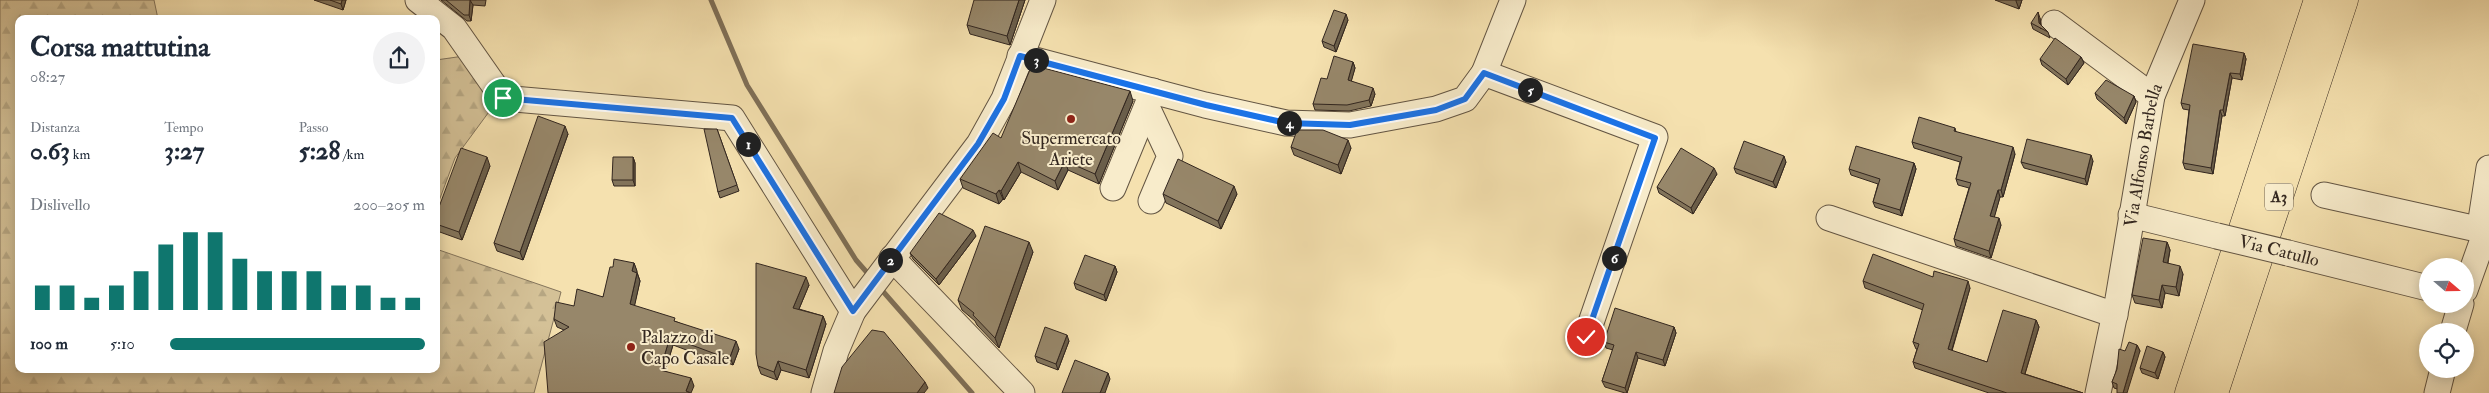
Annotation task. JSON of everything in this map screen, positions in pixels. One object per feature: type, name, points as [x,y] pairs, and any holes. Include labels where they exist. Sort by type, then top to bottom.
[{"type":"highway","name":"A3","points":[[2189,393],[2318,0]]},
{"type":"highway","name":"A3","points":[[2214,393],[2344,0]]},
{"type":"street","points":[[418,0],[437,15]]},
{"type":"street","points":[[1022,50],[1031,0]]},
{"type":"street","points":[[824,393],[836,351],[853,311],[978,144],[1004,99],[1043,0]]},
{"type":"street","points":[[1022,50],[1150,99],[1286,123],[1350,125],[1436,110],[1465,99],[1484,73],[1513,0]]},
{"type":"street","name":"Via Alfonso Barbella","points":[[2098,393],[2115,315],[2152,96],[2192,0]]},
{"type":"street","points":[[440,17],[454,28],[503,98],[732,118],[853,311]]},
{"type":"street","points":[[2054,24],[2152,96]]},
{"type":"street","points":[[1484,73],[1655,138],[1586,337]]},
{"type":"street","points":[[1113,188],[1150,99]]},
{"type":"street","points":[[1150,99],[1170,156],[1151,201]]},
{"type":"street","points":[[2488,231],[2481,220],[2489,168]]},
{"type":"street","points":[[2324,196],[2488,231]]},
{"type":"street","name":"Via Catullo","points":[[2131,215],[2419,286]]},
{"type":"street","points":[[1829,218],[2115,315]]},
{"type":"street","points":[[2474,267],[2488,231]]},
{"type":"street","points":[[885,267],[1022,393]]},
{"type":"street","points":[[2437,393],[2441,378]]},
{"type":"green space","points":[[0,0],[154,0],[157,15],[15,15],[15,373],[440,373],[440,250],[561,292],[534,393],[0,393]]},
{"type":"green space","points":[[464,56],[494,105],[455,158],[440,198],[440,59]]},
{"type":"building","points":[[330,0],[342,0],[341,4]]},
{"type":"building","points":[[446,0],[470,0],[469,15],[464,15]]},
{"type":"building","points":[[974,0],[1019,0],[1007,36],[967,25]]},
{"type":"building","points":[[1334,10],[1346,14],[1334,46],[1322,41]]},
{"type":"building","points":[[2038,12],[2039,23],[2048,32],[2031,23]]},
{"type":"building","points":[[2055,38],[2081,57],[2066,79],[2040,59]]},
{"type":"building","points":[[2193,44],[2244,53],[2240,74],[2230,73],[2223,110],[2220,110],[2211,168],[2183,163],[2190,105],[2181,103]]},
{"type":"building","points":[[1334,56],[1353,62],[1348,80],[1373,88],[1369,100],[1347,105],[1313,104],[1321,78],[1327,79]]},
{"type":"building","name":"Supermercato Ariete","points":[[1032,65],[1130,91],[1095,174],[1065,161],[1055,181],[1018,162],[1001,191],[999,190],[996,194],[960,179],[993,133],[1001,138]]},
{"type":"building","points":[[2106,80],[2134,96],[2124,118],[2095,93]]},
{"type":"building","points":[[538,116],[565,126],[520,252],[494,243]]},
{"type":"building","points":[[1919,117],[1955,128],[1954,131],[2013,147],[2001,190],[1998,190],[1990,216],[1999,218],[1989,251],[1954,239],[1971,183],[1956,179],[1962,157],[1912,142]]},
{"type":"building","points":[[704,129],[717,129],[737,185],[718,192]]},
{"type":"building","points":[[1297,130],[1323,130],[1348,140],[1338,165],[1291,147]]},
{"type":"building","points":[[2027,139],[2091,155],[2085,179],[2021,162]]},
{"type":"building","points":[[1744,141],[1784,156],[1773,182],[1734,168]]},
{"type":"building","points":[[1856,146],[1914,163],[1900,210],[1873,202],[1880,179],[1849,169]]},
{"type":"building","points":[[461,148],[487,157],[459,232],[440,225],[440,204]]},
{"type":"building","points":[[1681,148],[1714,168],[1691,208],[1657,187]]},
{"type":"building","points":[[613,157],[633,157],[633,180],[612,180]]},
{"type":"building","points":[[1178,159],[1234,186],[1218,221],[1163,194]]},
{"type":"building","points":[[939,213],[973,230],[936,279],[910,253]]},
{"type":"building","points":[[985,226],[1029,242],[995,338],[973,315],[974,313],[958,300]]},
{"type":"building","points":[[2143,238],[2167,242],[2163,262],[2180,266],[2176,287],[2162,285],[2159,300],[2132,295]]},
{"type":"building","points":[[1873,254],[1933,277],[1934,271],[1968,281],[1948,349],[1987,362],[2003,310],[2036,320],[2021,373],[2083,393],[2007,393],[1913,362],[1919,344],[1913,342],[1924,304],[1863,281]]},
{"type":"building","points":[[1085,255],[1115,266],[1104,295],[1074,283]]},
{"type":"building","points":[[614,259],[634,263],[632,271],[637,273],[630,304],[675,318],[674,321],[736,341],[730,357],[718,352],[721,356],[670,337],[660,370],[691,378],[686,391],[690,393],[548,393],[544,342],[569,327],[554,319],[556,302],[574,306],[577,289],[603,297],[610,267],[613,267]]},
{"type":"building","points":[[756,263],[806,277],[793,308],[823,316],[806,370],[778,361],[774,372],[758,366],[756,354]]},
{"type":"building","points":[[1615,308],[1674,327],[1663,360],[1636,352],[1625,388],[1602,381],[1614,345],[1604,342]]},
{"type":"building","points":[[1045,327],[1067,335],[1056,364],[1035,356]]},
{"type":"building","points":[[872,330],[884,332],[925,382],[917,393],[834,393],[842,367]]},
{"type":"building","points":[[2129,342],[2137,345],[2123,393],[2117,393],[2117,384],[2112,382],[2117,369],[2119,349],[2125,351]]},
{"type":"building","points":[[2147,346],[2163,352],[2155,373],[2140,368]]},
{"type":"building","points":[[1075,360],[1108,373],[1100,393],[1062,393]]},
{"type":"waterway","points":[[711,0],[747,85],[856,260],[870,276]]},
{"type":"waterway","points":[[880,288],[972,393]]},
{"type":"place","name":"Supermercato Ariete","points":[[1071,119]]},
{"type":"place","name":"Palazzo di Capo Casale","points":[[631,347]]},
{"type":"route","points":[[503,98],[732,118],[821,263],[853,311],[978,144],[1004,99],[1020,56],[1206,105],[1286,123],[1350,125],[1436,110],[1465,99],[1484,73],[1655,138],[1586,337]]}]
